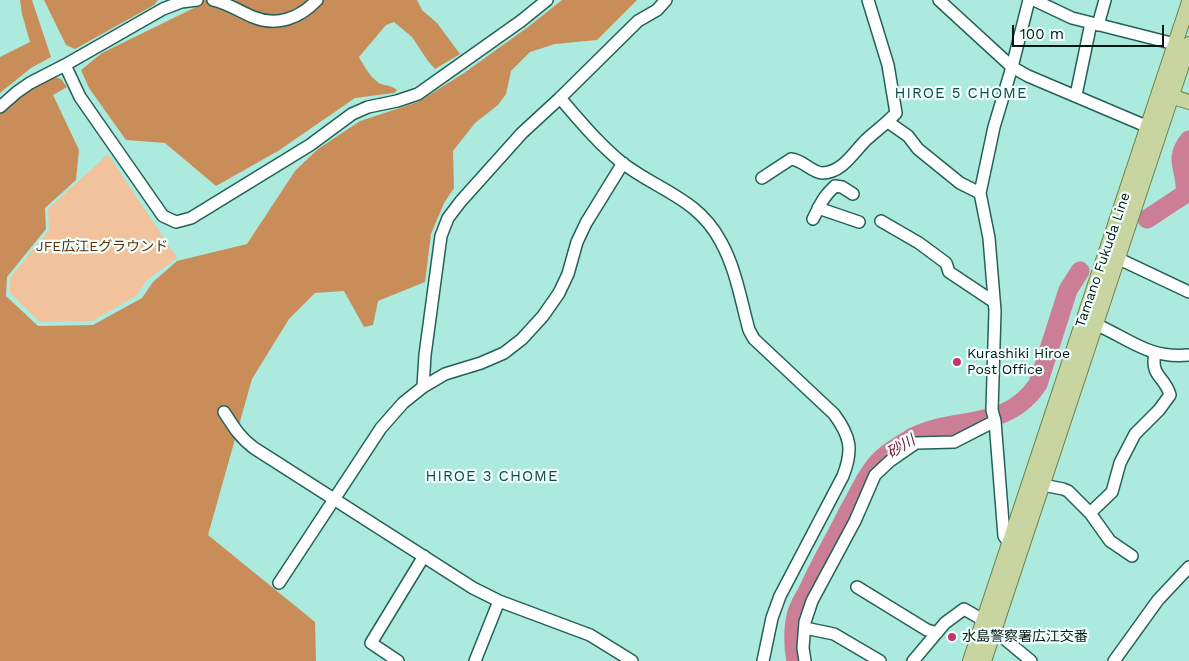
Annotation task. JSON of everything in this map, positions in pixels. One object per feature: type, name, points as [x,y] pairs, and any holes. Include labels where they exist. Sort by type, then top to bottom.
[{"type":"main road","name":"Tamano Fukuda Line","points":[[984,661],[1118,258],[1154,129],[1182,44],[1189,2]]},
{"type":"main road","points":[[1165,94],[1189,102]]},
{"type":"main road","name":"Tamano Fukuda Line","points":[[970,661],[1009,543],[1154,129]]},
{"type":"street","points":[[0,108],[6,100],[23,87],[65,65],[171,3],[197,0]]},
{"type":"street","points":[[213,0],[224,2],[253,17],[268,21],[282,21],[296,16],[308,10],[318,0]]},
{"type":"street","points":[[65,65],[80,97],[163,216],[176,222],[192,218],[301,150],[352,114],[368,107],[418,94],[521,21],[547,0]]},
{"type":"street","points":[[423,387],[424,354],[441,236],[448,218],[474,185],[522,133],[638,21],[657,10],[666,0]]},
{"type":"street","points":[[762,178],[791,159],[817,172],[832,171],[855,154],[866,139],[888,122],[896,113],[888,65],[868,0]]},
{"type":"street","points":[[939,0],[1012,68],[1154,129]]},
{"type":"street","points":[[1009,543],[1004,534],[994,416],[994,302],[989,238],[980,192],[994,127],[1012,68],[1029,0]]},
{"type":"street","points":[[1034,0],[1072,18],[1182,44]]},
{"type":"street","points":[[1076,96],[1095,24],[1105,0]]},
{"type":"street","points":[[560,98],[604,147],[623,163],[681,199],[704,218],[721,241],[731,263],[749,330],[754,339],[834,414],[844,427],[849,441],[850,458],[843,476],[780,596],[772,618],[763,661]]},
{"type":"street","points":[[888,122],[908,136],[918,149],[960,183],[980,192]]},
{"type":"street","points":[[279,583],[381,428],[403,403],[423,387],[445,374],[504,353],[522,339],[543,316],[559,293],[568,274],[577,242],[586,223],[623,163]]},
{"type":"street","points":[[832,171],[835,186]]},
{"type":"street","points":[[835,186],[842,187],[853,194]]},
{"type":"street","points":[[835,186],[818,204],[815,214],[858,222]]},
{"type":"street","points":[[881,221],[919,243],[946,263],[949,272],[994,302]]},
{"type":"street","points":[[1118,258],[1189,292]]},
{"type":"street","points":[[1095,324],[1155,353],[1189,355]]},
{"type":"street","points":[[1090,513],[1112,492],[1120,463],[1135,434],[1159,410],[1170,395],[1169,390],[1154,369],[1155,353]]},
{"type":"street","points":[[224,412],[243,440],[473,588],[590,635],[632,661]]},
{"type":"street","points":[[805,661],[803,648],[805,628],[812,601],[851,528],[875,475],[890,461],[916,443],[954,442],[994,416]]},
{"type":"street","points":[[1043,485],[1068,491],[1090,513],[1110,542],[1132,556]]},
{"type":"street","points":[[398,661],[371,643],[424,556]]},
{"type":"street","points":[[1114,661],[1158,600],[1189,567]]},
{"type":"street","points":[[856,587],[927,630],[936,633]]},
{"type":"street","points":[[475,661],[499,600]]},
{"type":"street","points":[[919,659],[945,623],[964,609],[983,620]]},
{"type":"street","points":[[805,628],[834,634],[880,661]]},
{"type":"street","points":[[994,630],[1031,661]]},
{"type":"green space","name":"JFE広江Eグラウンド","points":[[108,154],[177,258],[147,280],[136,296],[92,321],[40,322],[10,293],[10,278],[49,230],[48,209]]},
{"type":"shaded area","points":[[20,0],[32,0],[51,57],[31,68],[0,93],[0,57],[30,42]]},
{"type":"shaded area","points":[[44,0],[158,0],[154,5],[75,49],[66,45]]},
{"type":"shaded area","points":[[199,0],[417,0],[422,10],[437,23],[460,54],[435,69],[412,37],[394,22],[386,25],[359,57],[373,78],[379,83],[397,90],[394,93],[355,98],[278,151],[216,186],[165,143],[126,140],[89,88],[81,70],[102,53],[198,6]]},
{"type":"shaded area","points":[[562,0],[637,0],[597,40],[555,44],[530,52],[511,71],[506,94],[498,105],[475,123],[453,151],[454,188],[444,203],[431,234],[425,282],[378,301],[373,325],[364,327],[344,291],[315,293],[289,319],[252,379],[208,535],[315,622],[316,661],[0,661],[0,114],[18,97],[53,76],[61,79],[67,87],[53,95],[79,150],[76,180],[45,208],[46,229],[7,277],[6,296],[38,326],[93,325],[142,298],[153,282],[177,261],[247,244],[295,171],[318,149],[360,121],[418,102],[464,73]]},
{"type":"waterway","name":"砂川","points":[[1147,219],[1185,194],[1181,160],[1184,147],[1189,140]]},
{"type":"waterway","name":"砂川","points":[[796,661],[794,632],[798,609],[818,568],[872,470],[884,456],[913,437],[929,430],[996,416],[1011,409],[1025,399],[1038,384],[1068,290],[1080,271]]},
{"type":"place","name":"Kurashiki Hiroe Post Office","points":[[957,362]]},
{"type":"place","name":"水島警察署広江交番","points":[[952,637]]},
{"type":"district","name":"HIROE 5 CHOME","points":[[961,94]]},
{"type":"district","name":"HIROE 3 CHOME","points":[[492,477]]}]
